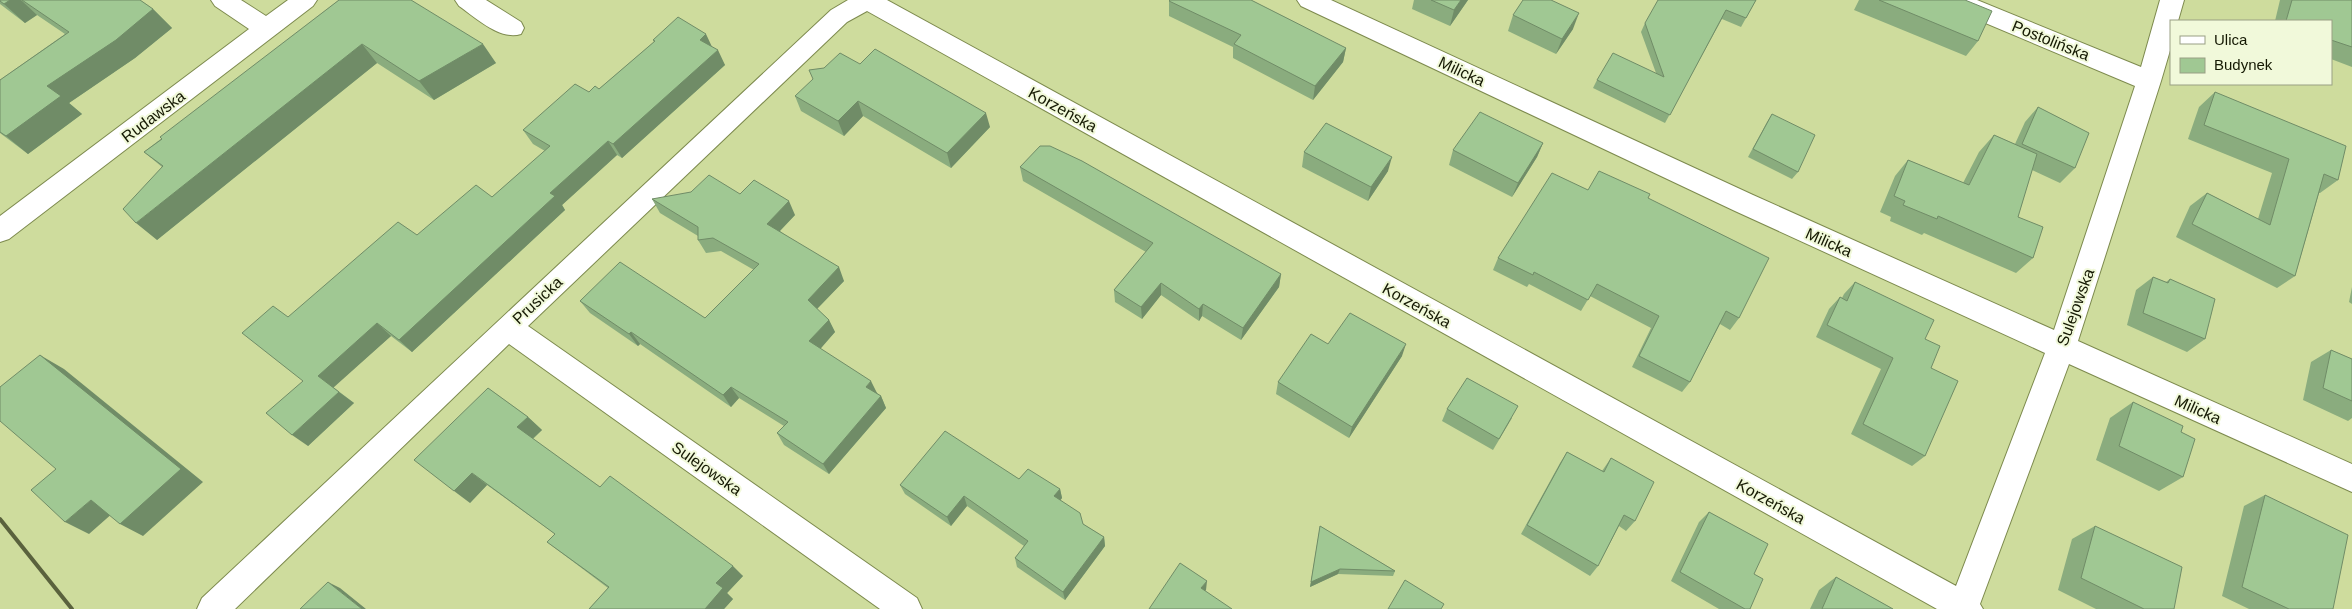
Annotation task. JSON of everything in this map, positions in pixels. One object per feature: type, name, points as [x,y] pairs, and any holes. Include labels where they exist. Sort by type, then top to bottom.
[{"type":"street","points":[[223,0],[267,29]]},
{"type":"street","name":"Rudawska","points":[[0,231],[306,0]]},
{"type":"street","points":[[467,0],[512,28]]},
{"type":"street","name":"Prusicka","points":[[213,609],[508,327],[839,16],[868,0]]},
{"type":"street","name":"Korzeńska","points":[[868,0],[1965,608]]},
{"type":"street","name":"Milicka","points":[[1309,0],[1744,203],[2352,478]]},
{"type":"street","name":"Postolińska","points":[[1953,0],[2149,81]]},
{"type":"street","name":"Sulejowska","points":[[1965,608],[2062,347],[2097,246],[2149,81],[2172,0]]},
{"type":"street","name":"Sulejowska","points":[[508,327],[906,609]]},
{"type":"building","points":[[0,0],[10,0],[4,4]]},
{"type":"building","points":[[22,0],[140,0],[153,9],[116,40],[47,86],[61,96],[6,136],[0,132],[0,80],[69,32]]},
{"type":"building","points":[[339,0],[411,0],[483,44],[419,81],[362,44],[136,223],[123,209],[163,166],[144,152],[162,139],[160,137]]},
{"type":"building","points":[[1170,0],[1251,0],[1346,48],[1315,86],[1234,44],[1241,35]]},
{"type":"building","points":[[1431,0],[1461,0],[1454,10]]},
{"type":"building","points":[[1523,0],[1551,0],[1579,13],[1562,39],[1513,15]]},
{"type":"building","points":[[1658,0],[1756,0],[1746,18],[1726,10],[1670,115],[1597,80],[1613,53],[1664,77],[1645,23]]},
{"type":"building","points":[[1879,0],[1965,0],[1992,11],[1978,41]]},
{"type":"building","points":[[2292,0],[2352,0],[2352,47],[2332,40],[2332,20],[2286,20]]},
{"type":"building","points":[[678,17],[706,34],[700,40],[718,50],[613,144],[608,141],[550,193],[555,196],[399,340],[377,323],[318,376],[339,392],[292,435],[266,413],[303,381],[242,333],[273,306],[288,317],[398,222],[417,235],[476,185],[492,197],[550,146],[523,130],[575,84],[589,92],[595,86],[599,89],[655,41],[653,40]]},
{"type":"building","points":[[875,49],[986,113],[947,153],[858,101],[838,121],[795,96],[813,79],[809,70],[824,68],[840,53],[860,64]]},
{"type":"building","points":[[2215,92],[2346,146],[2338,180],[2324,174],[2295,276],[2192,224],[2207,193],[2270,225],[2289,159],[2204,125]]},
{"type":"building","points":[[2038,107],[2089,133],[2075,168],[2022,144]]},
{"type":"building","points":[[1480,112],[1543,143],[1518,183],[1453,150]]},
{"type":"building","points":[[1772,114],[1815,135],[1798,172],[1753,149]]},
{"type":"building","points":[[1326,123],[1392,157],[1371,187],[1304,152]]},
{"type":"building","points":[[1994,135],[2037,154],[2018,217],[2043,227],[2033,258],[1938,216],[1937,219],[1903,205],[1905,201],[1894,196],[1908,160],[1969,185]]},
{"type":"building","points":[[1040,146],[1050,146],[1082,161],[1281,274],[1243,328],[1203,304],[1199,309],[1161,283],[1141,307],[1114,290],[1153,243],[1020,167]]},
{"type":"building","points":[[1599,171],[1650,194],[1648,198],[1769,258],[1739,318],[1726,311],[1690,382],[1639,356],[1659,316],[1597,284],[1588,300],[1534,272],[1533,275],[1498,258],[1552,173],[1588,190]]},
{"type":"building","points":[[709,175],[740,194],[754,180],[789,201],[767,224],[839,267],[808,300],[829,320],[809,341],[871,381],[866,387],[881,396],[823,464],[777,433],[788,422],[731,387],[723,395],[631,332],[629,334],[580,301],[620,262],[705,318],[759,264],[713,238],[698,240],[698,227],[652,199],[691,192]]},
{"type":"building","points":[[2153,277],[2168,283],[2170,279],[2215,299],[2205,339],[2143,313]]},
{"type":"building","points":[[1855,282],[1934,320],[1925,339],[1940,346],[1931,368],[1958,381],[1925,456],[1863,424],[1893,358],[1827,325],[1840,297],[1847,301]]},
{"type":"building","points":[[1350,313],[1406,344],[1352,427],[1278,382],[1311,334],[1328,344]]},
{"type":"building","points":[[2331,350],[2352,359],[2352,401],[2323,388]]},
{"type":"building","points":[[40,355],[181,469],[120,524],[91,500],[65,522],[31,490],[56,469],[0,421],[0,387]]},
{"type":"building","points":[[1467,378],[1518,406],[1499,439],[1447,409]]},
{"type":"building","points":[[488,388],[528,417],[517,427],[600,487],[610,476],[733,566],[716,583],[723,588],[705,609],[589,609],[609,587],[547,542],[555,534],[472,473],[454,491],[414,460]]},
{"type":"building","points":[[2133,402],[2183,426],[2181,432],[2195,439],[2183,477],[2119,446]]},
{"type":"building","points":[[945,431],[1019,479],[1028,469],[1060,489],[1054,496],[1080,513],[1083,524],[1104,537],[1063,592],[1015,558],[1028,541],[964,496],[947,517],[900,485]]},
{"type":"building","points":[[1567,452],[1604,472],[1611,458],[1654,482],[1635,521],[1624,515],[1598,566],[1527,525]]},
{"type":"building","points":[[2265,495],[2348,535],[2333,609],[2289,609],[2242,587]]},
{"type":"building","points":[[1709,512],[1768,544],[1754,574],[1763,579],[1750,609],[1745,609],[1680,572]]},
{"type":"building","points":[[1320,526],[1395,571],[1340,569],[1311,582]]},
{"type":"building","points":[[2095,526],[2182,567],[2174,609],[2144,609],[2081,578]]},
{"type":"building","points":[[1180,563],[1207,581],[1201,588],[1232,609],[1149,609]]},
{"type":"building","points":[[1836,577],[1893,609],[1822,609]]},
{"type":"building","points":[[1405,580],[1444,604],[1441,609],[1388,609]]},
{"type":"building","points":[[328,582],[362,609],[300,609]]},
{"type":"railway","points":[[0,519],[72,609]]}]
